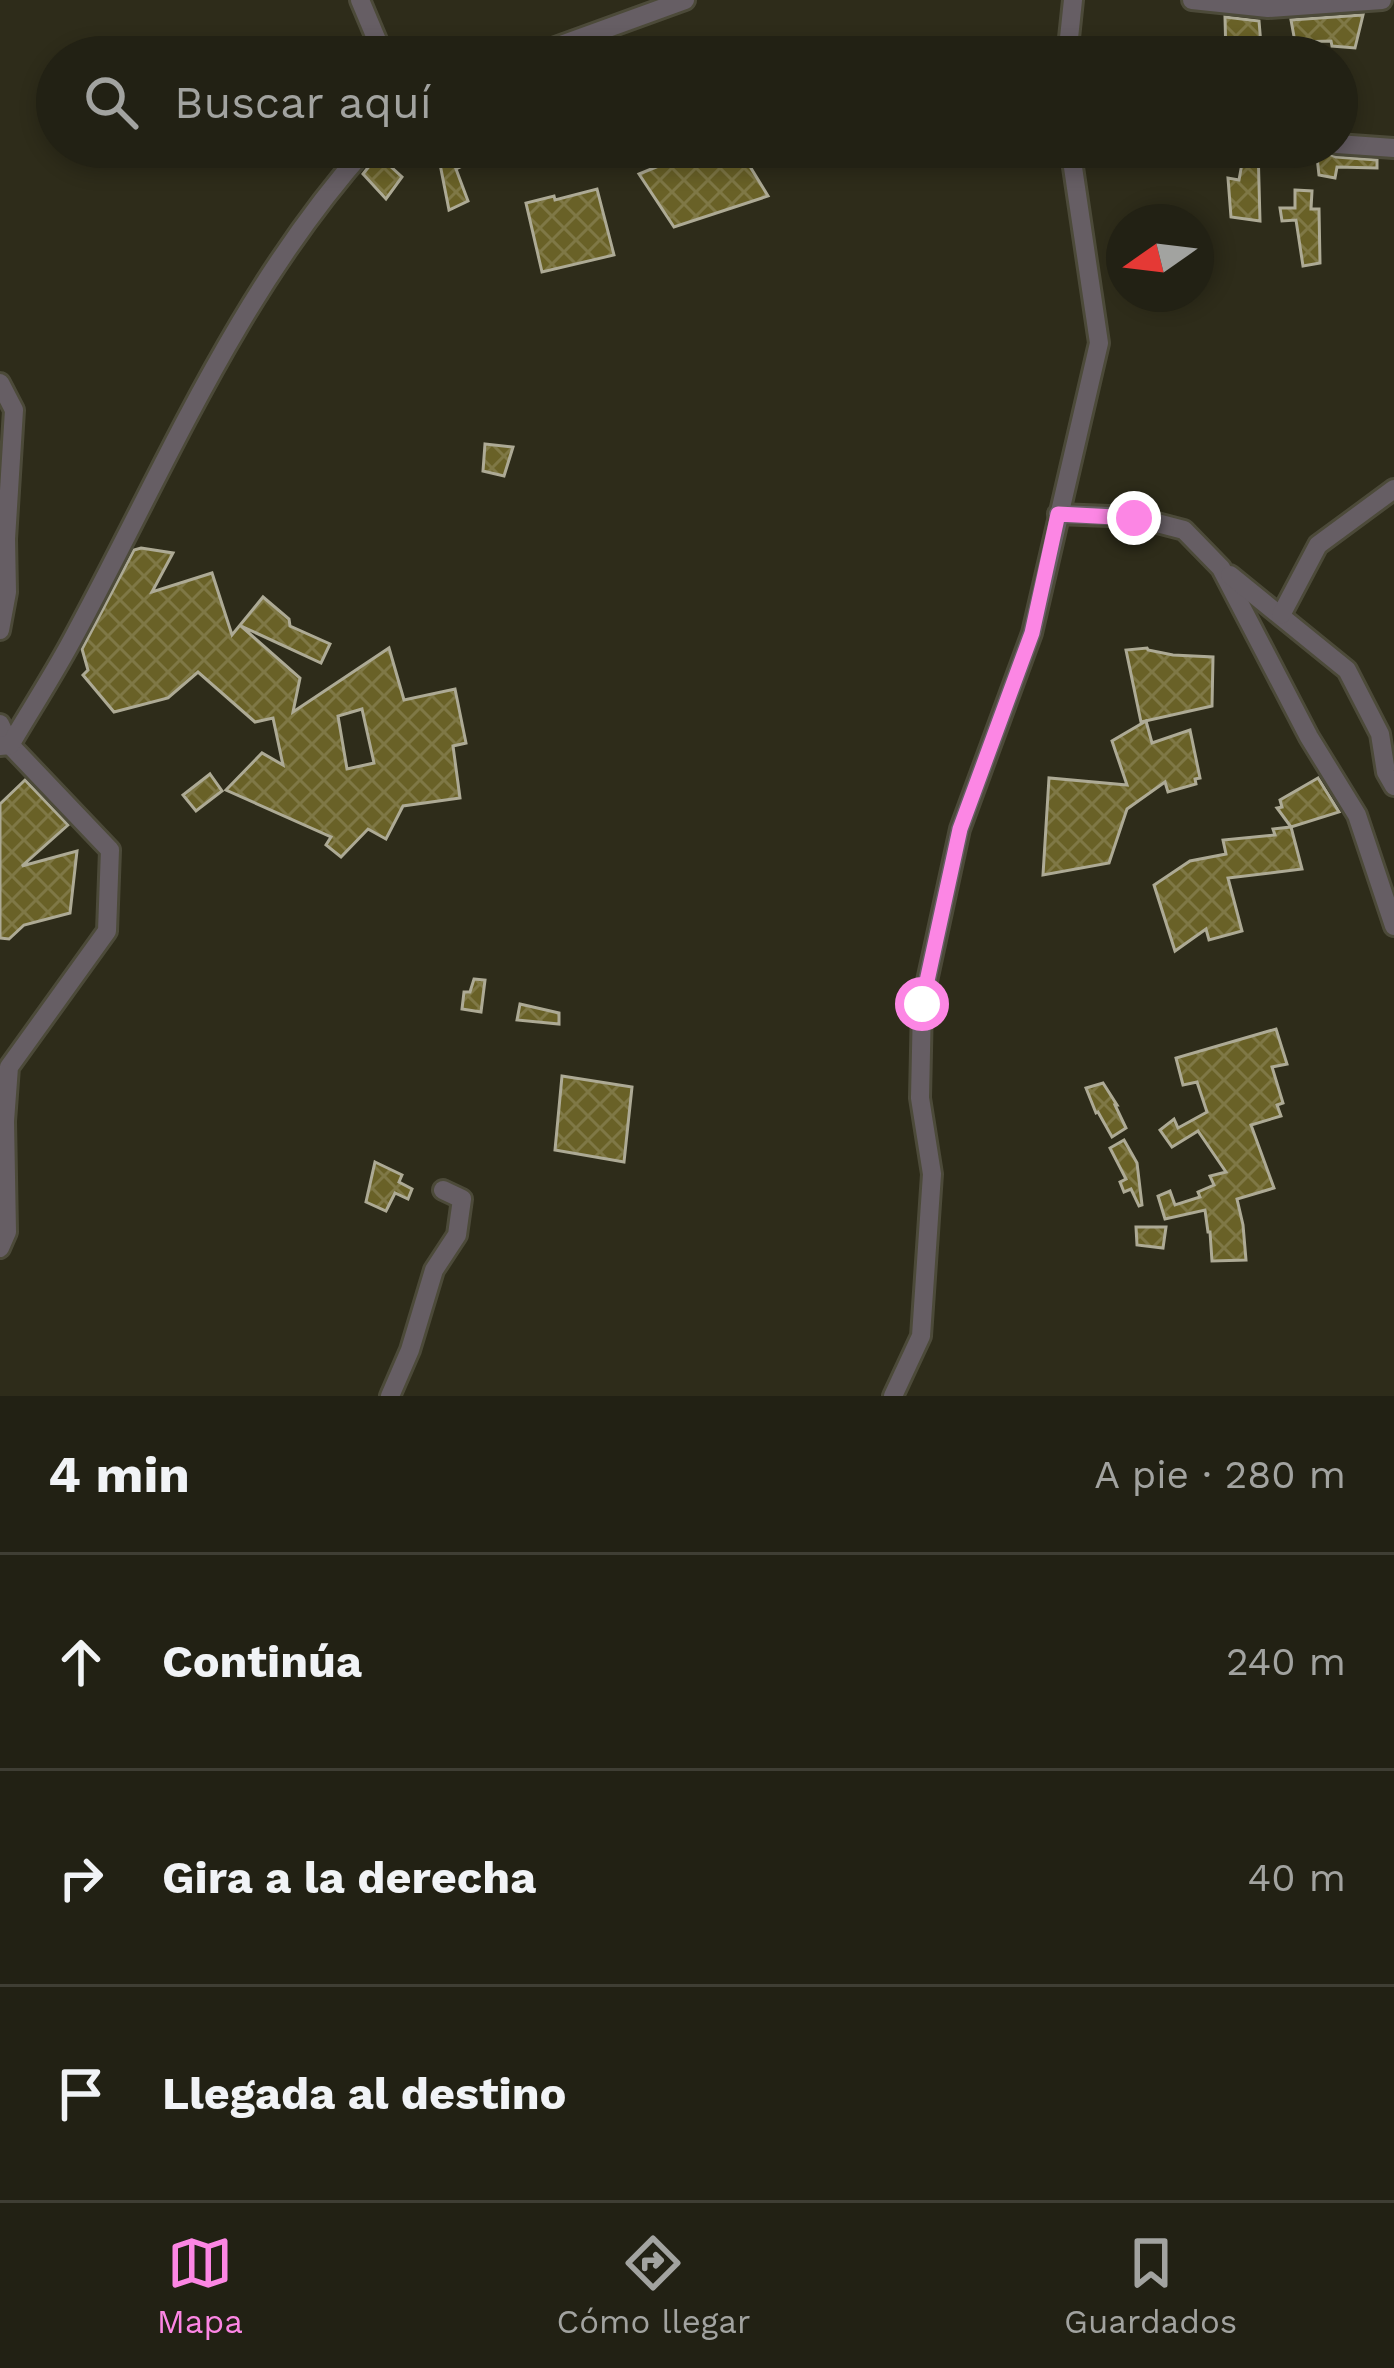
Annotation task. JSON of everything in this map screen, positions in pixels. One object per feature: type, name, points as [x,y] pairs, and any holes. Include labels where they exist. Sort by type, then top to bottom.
[{"type":"street","points":[[360,0],[375,36]]},
{"type":"street","points":[[586,36],[685,0]]},
{"type":"street","points":[[1069,36],[1073,0]]},
{"type":"street","points":[[1192,0],[1268,8],[1382,0]]},
{"type":"street","points":[[1358,145],[1394,148]]},
{"type":"street","points":[[5,746],[70,643],[232,333],[315,209],[349,168]]},
{"type":"street","points":[[893,1396],[921,1336],[932,1174],[920,1098],[922,1004],[960,829],[1032,633],[1099,344],[1073,168]]},
{"type":"street","points":[[0,383],[14,410],[7,592],[0,629]]},
{"type":"street","points":[[1281,615],[1318,545],[1394,488]]},
{"type":"street","points":[[1058,514],[1134,518],[1184,530],[1221,568],[1347,670],[1380,734],[1386,772],[1394,786]]},
{"type":"street","points":[[1221,568],[1309,737],[1357,815],[1394,926]]},
{"type":"street","points":[[0,724],[5,746],[110,850],[107,931],[9,1067],[7,1232],[0,1248]]},
{"type":"street","points":[[390,1396],[410,1350],[434,1270],[457,1235],[462,1199],[443,1190]]},
{"type":"building","points":[[1363,15],[1358,36],[1294,36],[1291,20]]},
{"type":"building","points":[[1225,17],[1259,21],[1260,36],[1225,36]]},
{"type":"building","points":[[1358,159],[1377,160],[1377,168],[1358,168]]},
{"type":"building","points":[[368,168],[392,168],[402,177],[386,199],[363,174]]},
{"type":"building","points":[[441,168],[458,168],[468,201],[449,210]]},
{"type":"building","points":[[654,168],[751,168],[768,196],[674,227],[639,174]]},
{"type":"building","points":[[1241,168],[1259,168],[1260,221],[1231,217],[1228,178],[1239,180]]},
{"type":"building","points":[[1318,168],[1337,168],[1335,178],[1319,175]]},
{"type":"building","points":[[597,189],[614,255],[542,272],[526,203]]},
{"type":"building","points":[[1295,190],[1312,191],[1311,209],[1319,209],[1320,263],[1303,266],[1296,220],[1282,221],[1280,208],[1295,208]]},
{"type":"building","points":[[485,444],[513,447],[504,476],[483,471]]},
{"type":"building","points":[[134,550],[173,553],[152,592],[212,573],[232,635],[263,597],[289,619],[290,626],[330,644],[321,663],[241,626],[300,678],[293,712],[389,648],[404,700],[455,689],[466,743],[453,746],[460,798],[403,806],[386,839],[368,829],[341,857],[326,845],[331,837],[226,790],[262,753],[283,765],[273,718],[255,722],[198,672],[168,698],[114,712],[83,675],[88,670],[82,649]],"holes":[[[362,709],[374,763],[347,769],[338,716]]]},
{"type":"building","points":[[1147,648],[1213,657],[1212,706],[1141,722],[1126,650]]},
{"type":"building","points":[[1146,721],[1152,743],[1190,730],[1200,778],[1195,779],[1196,784],[1168,792],[1165,782],[1127,809],[1109,863],[1043,875],[1049,778],[1127,785],[1112,741]]},
{"type":"building","points":[[210,774],[222,791],[196,811],[183,795]]},
{"type":"building","points":[[1318,778],[1339,812],[1291,827],[1277,808],[1282,807],[1280,800]]},
{"type":"building","points":[[25,780],[68,825],[22,866],[77,851],[70,913],[24,925],[9,939],[0,938],[0,804]]},
{"type":"building","points":[[1291,827],[1302,869],[1228,878],[1242,931],[1209,940],[1206,929],[1175,951],[1154,885],[1190,861],[1226,854],[1223,840],[1275,835],[1273,829]]},
{"type":"building","points":[[474,979],[485,980],[481,1012],[462,1009],[464,992],[470,992]]},
{"type":"building","points":[[520,1004],[559,1013],[559,1024],[517,1020]]},
{"type":"building","points":[[1276,1029],[1287,1064],[1272,1067],[1283,1103],[1277,1105],[1281,1116],[1251,1125],[1274,1188],[1237,1199],[1246,1260],[1212,1261],[1205,1210],[1165,1219],[1158,1196],[1170,1191],[1175,1205],[1200,1197],[1198,1192],[1214,1185],[1210,1176],[1226,1172],[1198,1131],[1172,1147],[1160,1130],[1174,1119],[1178,1128],[1207,1112],[1197,1082],[1183,1085],[1176,1058]]},
{"type":"building","points":[[562,1076],[632,1087],[624,1162],[555,1150]]},
{"type":"building","points":[[1103,1083],[1126,1128],[1112,1137],[1086,1088]]},
{"type":"building","points":[[1124,1140],[1137,1163],[1139,1206],[1131,1189],[1124,1192],[1120,1182],[1126,1179],[1110,1148]]},
{"type":"building","points":[[375,1162],[402,1175],[399,1182],[412,1189],[408,1199],[395,1193],[386,1211],[366,1202]]},
{"type":"building","points":[[1136,1227],[1166,1227],[1163,1248],[1137,1245]]},
{"type":"route","points":[[922,1004],[960,829],[1032,633],[1058,514],[1134,518]]}]
